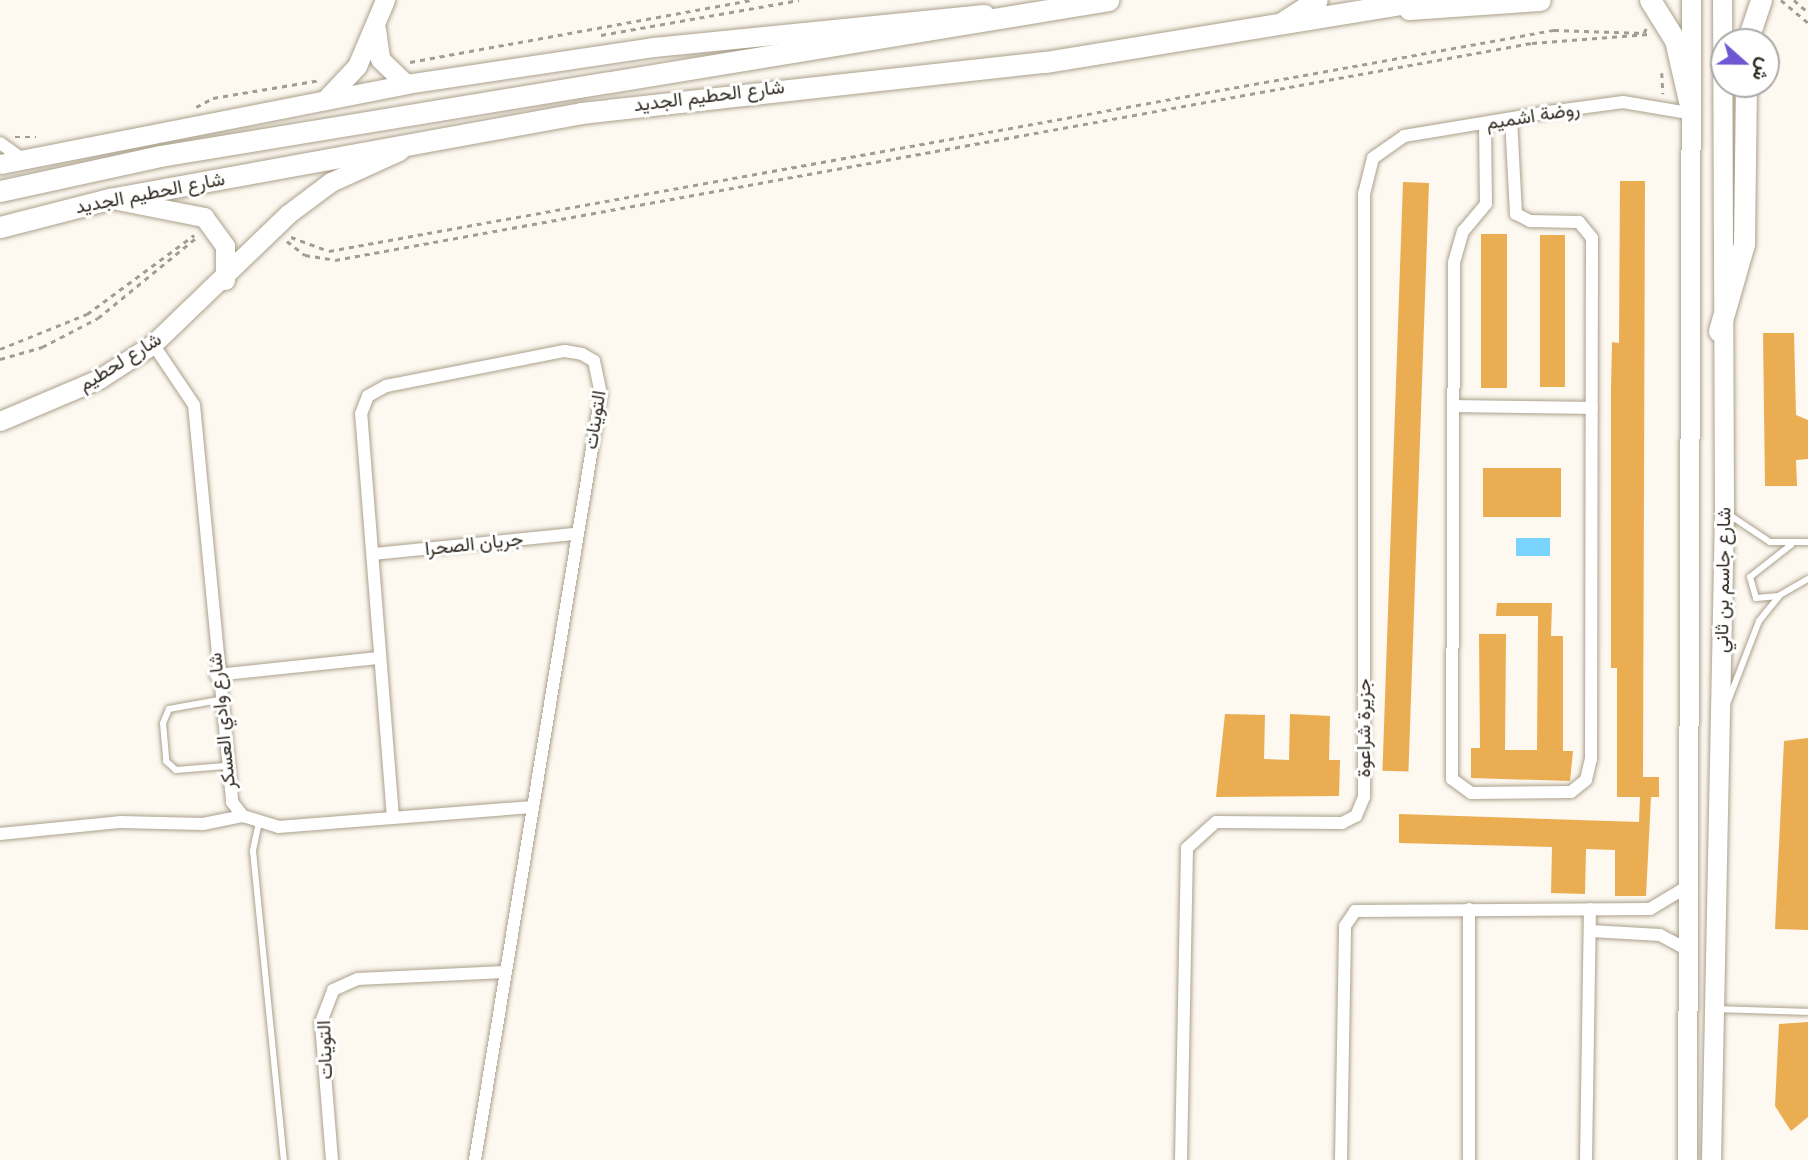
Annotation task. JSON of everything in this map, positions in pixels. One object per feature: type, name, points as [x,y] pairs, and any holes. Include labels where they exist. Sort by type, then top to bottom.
[{"type":"main road","points":[[328,90],[357,66],[376,28],[385,0]]},
{"type":"main road","name":"شارع الحطيم الجديد","points":[[0,191],[160,156],[664,69],[1027,15],[1108,0]]},
{"type":"main road","points":[[1279,26],[1317,0]]},
{"type":"main road","name":"شارع الحطيم الجديد","points":[[0,227],[109,199],[419,142],[663,101],[1046,62],[1279,26],[1423,0]]},
{"type":"main road","points":[[1365,11],[1540,0]]},
{"type":"main road","points":[[1650,0],[1675,40],[1688,107]]},
{"type":"main road","name":"شارع جاسم بن ثاني","points":[[1687,1160],[1685,888],[1688,107],[1691,0]]},
{"type":"main road","name":"شارع جاسم بن ثاني","points":[[1713,1160],[1712,1009],[1724,510],[1719,331],[1722,0]]},
{"type":"main road","points":[[1752,28],[1761,0]]},
{"type":"main road","points":[[0,164],[328,90],[406,84],[920,16],[1027,15]]},
{"type":"main road","points":[[376,28],[380,60],[406,84]]},
{"type":"main road","points":[[1719,331],[1744,244],[1746,98]]},
{"type":"main road","name":"شارع لحطيم","points":[[0,422],[99,379],[153,344],[225,280],[274,225],[321,189],[419,142]]},
{"type":"main road","points":[[109,199],[204,218],[225,246],[225,280]]},
{"type":"main road","points":[[1679,1160],[1687,1134]]},
{"type":"street","name":"روضة اشميم","points":[[1381,148],[1404,136],[1623,102],[1663,109],[1688,107]]},
{"type":"street","points":[[1485,123],[1486,204],[1463,231],[1454,262],[1455,405],[1450,765],[1457,787],[1471,793],[1571,792],[1586,780],[1592,408],[1590,230],[1579,222],[1530,221],[1516,215],[1511,119]]},
{"type":"street","points":[[0,143],[22,159]]},
{"type":"street","name":"جزيرة شراعوة","points":[[1181,1160],[1187,848],[1216,822],[1342,823],[1356,816],[1364,797],[1364,194],[1381,148]]},
{"type":"street","name":"شارع وادي العسكر","points":[[153,344],[194,405],[225,766],[232,802],[243,816],[259,822],[393,818],[532,807]]},
{"type":"street","name":"التوينات","points":[[393,818],[361,414],[369,396],[386,386],[565,351],[594,361],[601,376],[475,1160]]},
{"type":"street","points":[[1455,405],[1592,408]]},
{"type":"street","name":"جريان الصحرا","points":[[373,554],[575,534]]},
{"type":"street","points":[[216,675],[379,658]]},
{"type":"street","points":[[0,834],[121,822],[203,824],[243,816]]},
{"type":"street","points":[[1341,1160],[1347,920],[1361,909],[1658,908],[1685,888]]},
{"type":"street","points":[[1469,909],[1469,1160]]},
{"type":"street","points":[[1586,1160],[1590,909]]},
{"type":"street","points":[[1591,932],[1660,935],[1686,949]]},
{"type":"street","name":"التوينات","points":[[332,1160],[321,1022],[333,990],[358,979],[504,972]]},
{"type":"lane","points":[[1724,510],[1760,538],[1791,545],[1808,542]]},
{"type":"lane","points":[[1791,545],[1748,584],[1756,598],[1780,595],[1808,579]]},
{"type":"lane","points":[[1721,722],[1752,635],[1780,595]]},
{"type":"lane","points":[[219,701],[169,709],[163,723],[166,761],[176,770],[225,766]]},
{"type":"lane","points":[[259,822],[253,851],[284,1160]]},
{"type":"lane","points":[[1712,1009],[1808,1012]]},
{"type":"path","points":[[404,64],[752,0]]},
{"type":"path","points":[[1781,0],[1808,23]]},
{"type":"path","points":[[1794,0],[1808,12]]},
{"type":"path","points":[[1644,33],[1632,40],[1532,43],[335,260],[305,255],[282,232],[329,251],[1554,30],[1644,33],[1655,37]]},
{"type":"path","points":[[1662,59],[1663,109]]},
{"type":"path","points":[[196,107],[293,82],[328,90]]},
{"type":"path","points":[[0,349],[70,324],[183,239],[198,236],[98,318],[41,347],[0,359]]},
{"type":"water","points":[[1516,538],[1550,538],[1550,556],[1516,556]]},
{"type":"building","points":[[1620,181],[1645,181],[1643,777],[1659,777],[1659,797],[1651,797],[1646,896],[1615,896],[1615,850],[1586,849],[1585,894],[1551,893],[1552,847],[1399,843],[1399,814],[1639,822],[1640,797],[1617,797],[1617,668],[1611,668],[1611,389],[1612,342],[1619,343]]},
{"type":"building","points":[[1403,182],[1429,183],[1408,772],[1382,771]]},
{"type":"building","points":[[1481,234],[1507,234],[1507,388],[1481,388]]},
{"type":"building","points":[[1540,235],[1565,235],[1565,387],[1540,387]]},
{"type":"building","points":[[1763,333],[1794,333],[1796,415],[1808,420],[1808,459],[1796,460],[1797,486],[1765,486]]},
{"type":"building","points":[[1483,468],[1561,468],[1561,517],[1483,517]]},
{"type":"building","points":[[1497,603],[1552,603],[1551,636],[1563,636],[1563,751],[1573,751],[1570,781],[1471,778],[1471,748],[1480,748],[1479,634],[1506,634],[1505,750],[1537,750],[1538,616],[1496,616]]},
{"type":"building","points":[[1225,714],[1265,715],[1264,759],[1289,760],[1290,714],[1330,716],[1329,760],[1340,760],[1339,796],[1216,797]]},
{"type":"building","points":[[1808,738],[1808,930],[1775,929],[1784,741]]},
{"type":"building","points":[[1808,1022],[1808,1117],[1791,1131],[1775,1106],[1779,1024]]}]
